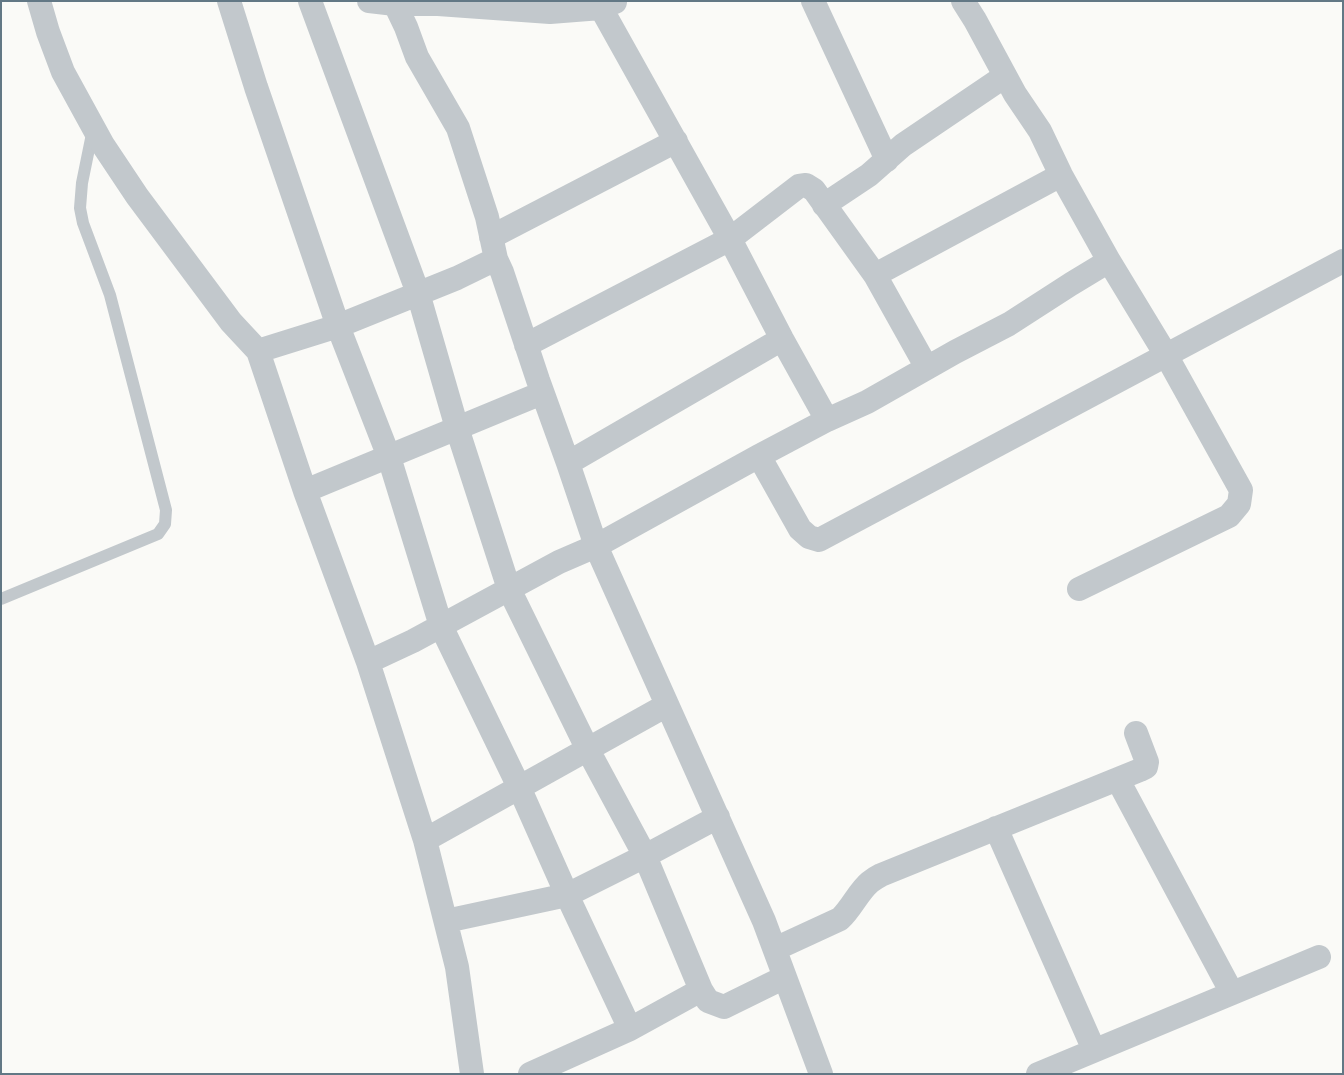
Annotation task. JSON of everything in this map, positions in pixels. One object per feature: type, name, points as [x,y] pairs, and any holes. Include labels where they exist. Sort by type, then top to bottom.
[{"type":"street","points":[[39,1],[62,72],[103,145],[137,196],[231,322],[258,350],[305,491],[368,662],[425,840],[457,967],[472,1074]]},
{"type":"street","points":[[229,1],[256,87],[338,326],[389,457],[441,626],[519,787],[630,1029]]},
{"type":"street","points":[[310,1],[418,293],[457,428],[509,589],[588,750],[645,856],[701,990],[708,1001],[724,1007],[785,977]]},
{"type":"street","points":[[369,1],[550,12],[609,5],[676,141],[827,420]]},
{"type":"street","points":[[814,1],[887,160]]},
{"type":"street","points":[[963,1],[1015,94],[1040,132],[1061,175],[1166,355],[1241,490],[1239,504],[1229,516],[1079,589]]},
{"type":"street","points":[[395,4],[417,57],[458,128],[488,217],[494,248],[526,345],[596,546],[764,921],[821,1074]]},
{"type":"street","points":[[824,205],[869,175],[903,144],[1006,76]]},
{"type":"street","points":[[258,350],[325,331],[457,278],[494,248],[676,141]]},
{"type":"street","points":[[875,275],[1061,175]]},
{"type":"street","points":[[526,345],[730,239],[799,186],[806,185],[814,190],[875,275],[927,368]]},
{"type":"street","points":[[368,662],[441,626],[559,562],[596,546],[827,420],[867,402],[1009,324],[1110,260]]},
{"type":"street","points":[[759,456],[800,529],[809,537],[819,540],[1343,261]]},
{"type":"street","points":[[568,463],[782,340]]},
{"type":"street","points":[[305,491],[542,393]]},
{"type":"street","points":[[425,840],[668,705]]},
{"type":"street","points":[[774,949],[840,919],[862,890],[881,875],[1146,767],[1147,762],[1136,732]]},
{"type":"street","points":[[1118,780],[1232,993]]},
{"type":"street","points":[[446,921],[567,895],[718,817]]},
{"type":"street","points":[[996,828],[1094,1050]]},
{"type":"street","points":[[1038,1074],[1319,957]]},
{"type":"street","points":[[530,1074],[630,1029],[701,990]]},
{"type":"lane","points":[[1,599],[158,534],[165,524],[166,510],[110,295],[83,223],[80,208],[82,183],[94,128]]}]
